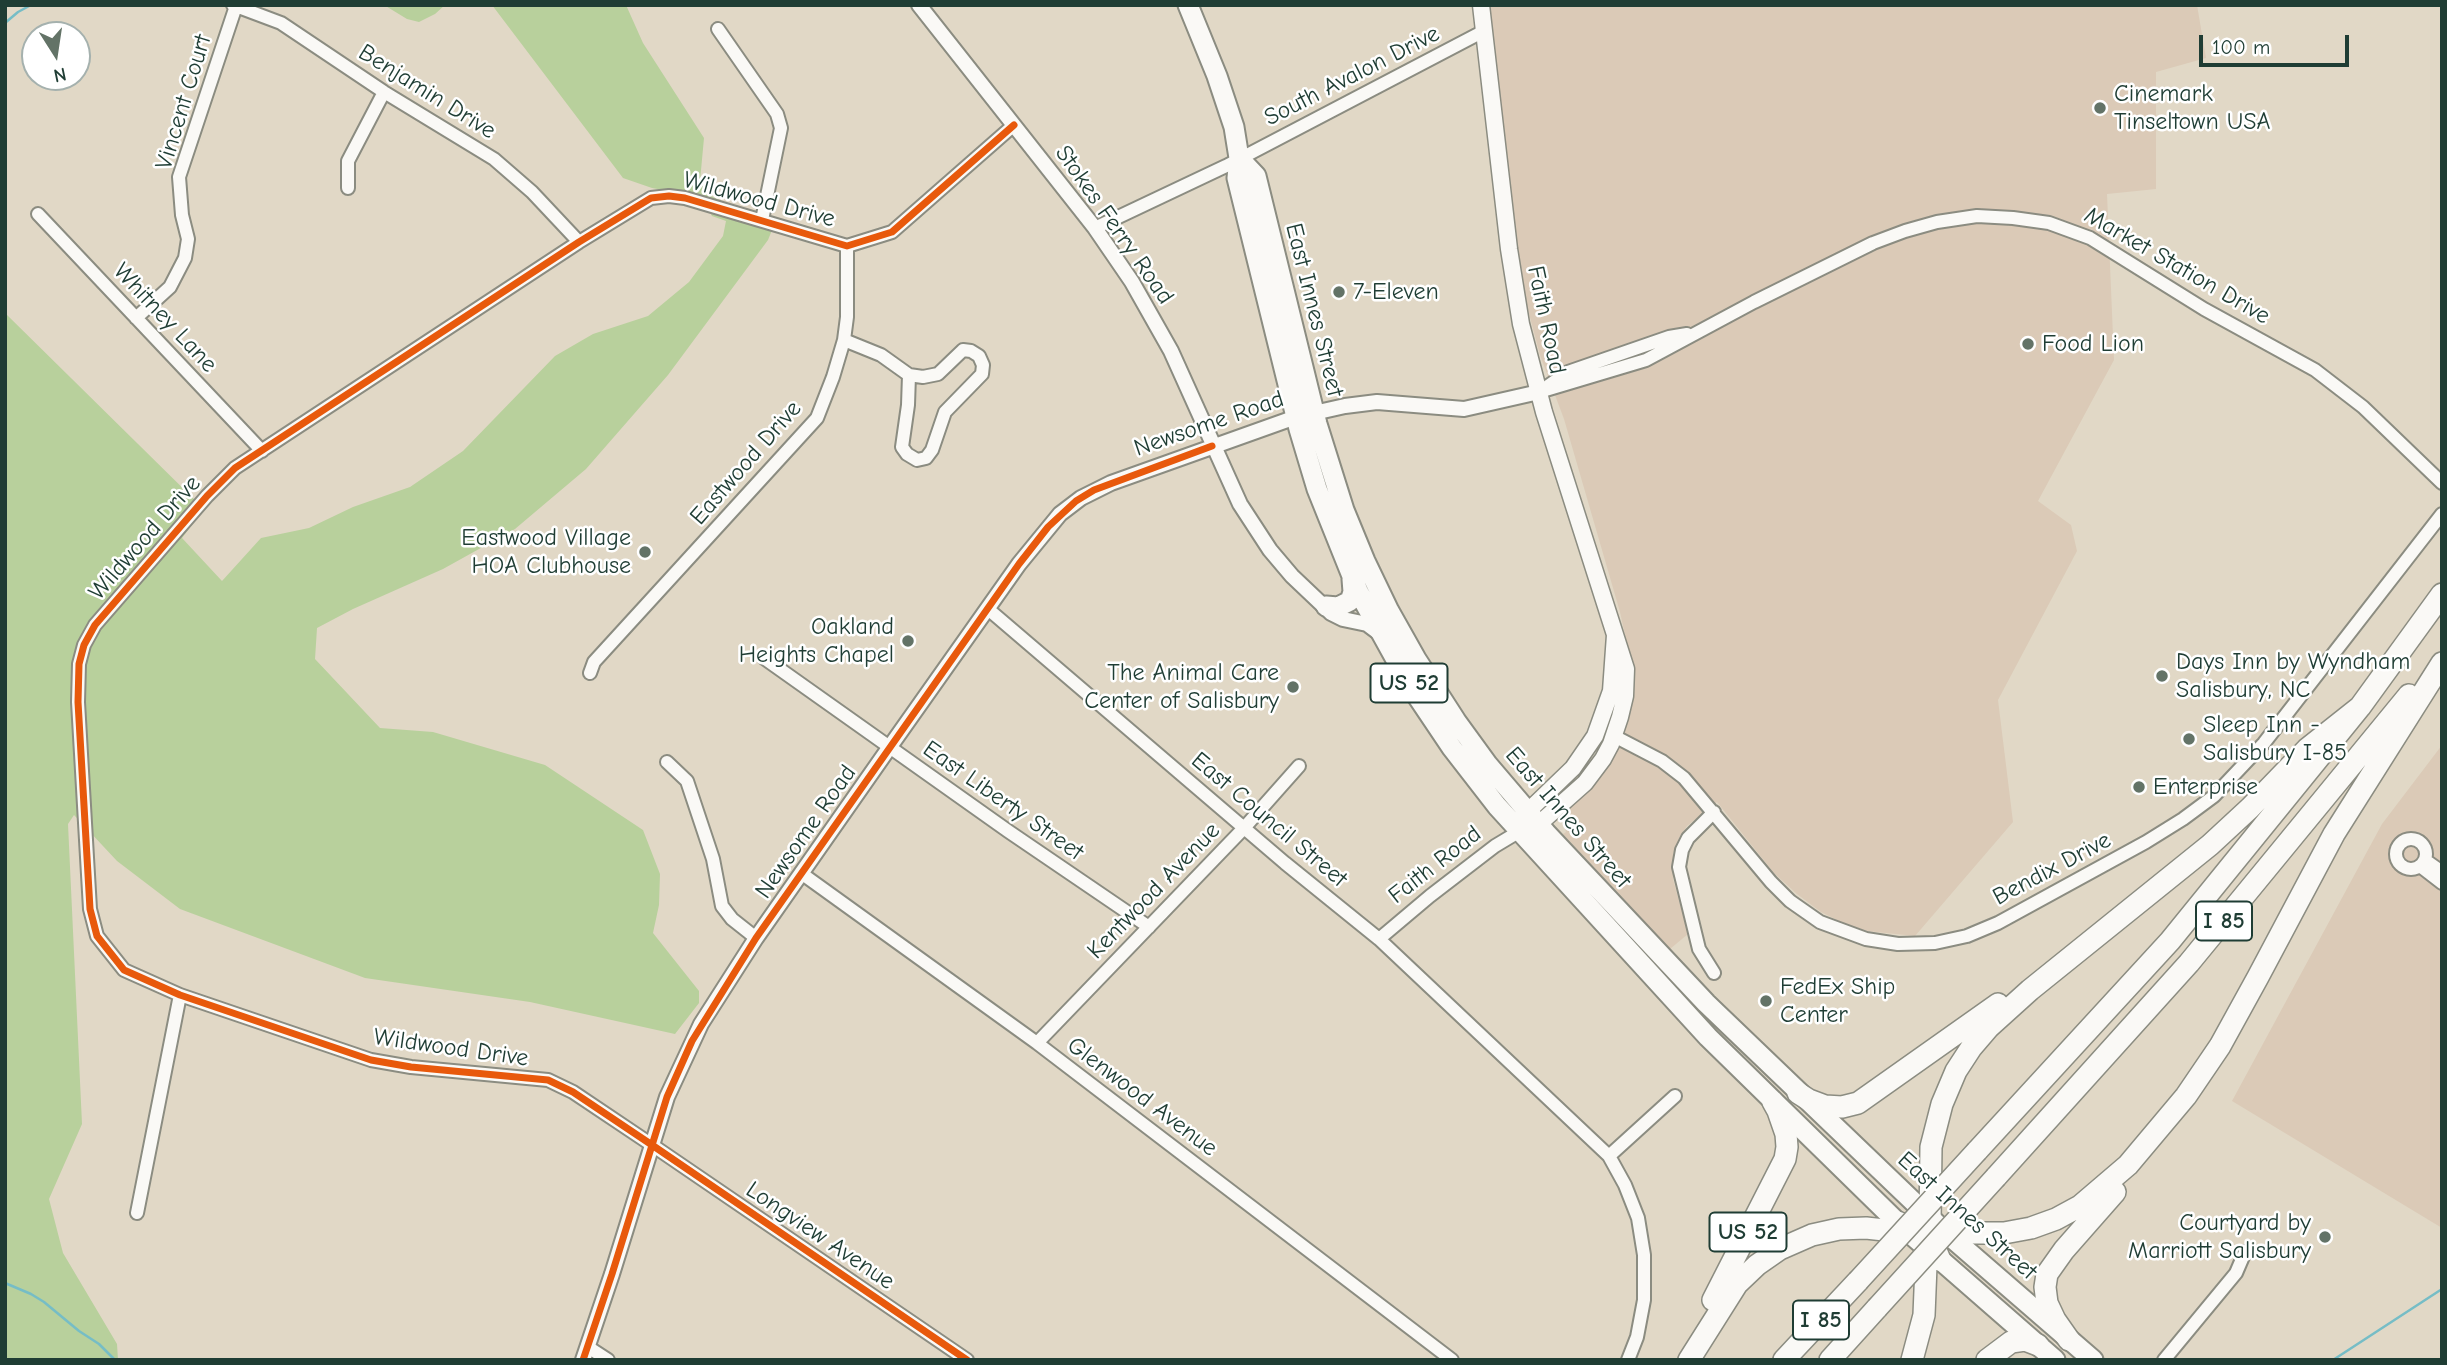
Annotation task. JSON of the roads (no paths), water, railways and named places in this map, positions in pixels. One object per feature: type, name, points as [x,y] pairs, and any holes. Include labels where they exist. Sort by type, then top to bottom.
[{"type":"highway","name":"I 85","points":[[1784,1360],[2170,941],[2360,707],[2442,594]]},
{"type":"highway","name":"I 85","points":[[1830,1360],[2189,963],[2442,655]]},
{"type":"highway","points":[[2069,1340],[2047,1303],[2046,1283],[2050,1269],[2153,1145],[2194,1085],[2230,1028],[2338,826],[2442,663]]},
{"type":"highway","points":[[1912,1360],[1924,1315],[1932,1139],[1942,1104],[1961,1063],[1976,1041],[2008,1008],[2210,845],[2307,749],[2360,707]]},
{"type":"highway","points":[[1798,1093],[1825,1106],[1842,1107],[1858,1103],[2109,926]]},
{"type":"highway","points":[[1689,1360],[1737,1284],[1757,1265],[1780,1249],[1804,1238],[1839,1228],[1866,1227],[1928,1233],[1986,1234],[2039,1226],[2072,1211],[2102,1189],[2128,1165],[2194,1085]]},
{"type":"highway","name":"US 52","points":[[1683,1360],[1785,1159],[1786,1134],[1773,1102]]},
{"type":"highway","points":[[1987,1360],[2011,1342],[2025,1340],[2038,1345]]},
{"type":"main road","name":"East Innes Street","points":[[1188,5],[1217,76],[1234,127],[1239,158],[1256,177],[1322,506],[1350,574],[1380,634],[1442,733],[1497,806],[1529,823],[1798,1093],[1928,1233],[2055,1360]]},
{"type":"main road","name":"Faith Road","points":[[1481,5],[1514,285],[1522,331],[1538,392],[1626,663],[1623,706],[1614,736],[1591,777],[1529,823]]},
{"type":"main road","name":"East Innes Street","points":[[1305,414],[1372,578],[1416,659],[1529,823],[1670,997],[1773,1102],[1928,1233],[2093,1360]]},
{"type":"main road","points":[[1326,606],[1338,607],[1350,601],[1353,590],[1350,574]]},
{"type":"main road","name":"Faith Road","points":[[1529,823],[1579,761],[1599,729],[1611,691],[1615,635]]},
{"type":"street","name":"Stokes Ferry Road","points":[[919,5],[1095,228],[1132,282],[1166,342],[1212,446],[1245,512],[1266,546],[1292,576],[1336,616],[1367,624],[1380,634]]},
{"type":"street","name":"Benjamin Drive","points":[[234,6],[281,23],[384,92],[494,159],[532,192],[579,242]]},
{"type":"street","name":"Vincent Court","points":[[136,318],[170,288],[185,258],[188,239],[182,215],[179,177],[234,6]]},
{"type":"street","points":[[718,29],[777,114],[781,128],[762,220]]},
{"type":"street","name":"South Avalon Drive","points":[[1095,228],[1239,158],[1485,32]]},
{"type":"street","points":[[348,188],[348,161],[384,92]]},
{"type":"street","name":"Wildwood Drive","points":[[652,1145],[573,1092],[548,1080],[411,1067],[371,1060],[180,995],[124,970],[97,936],[90,909],[78,702],[79,664],[83,645],[94,625],[206,496],[235,468],[579,242],[652,198],[685,198],[847,246],[892,232],[1014,125]]},
{"type":"street","name":"Whitney Lane","points":[[38,214],[262,451]]},
{"type":"street","name":"Market Station Drive","points":[[1305,414],[1356,404],[1388,402],[1464,410],[1538,392],[1568,372],[1669,337],[1698,332],[1872,243],[1937,222],[1977,216],[2049,223],[2090,238],[2213,314],[2315,370],[2363,407],[2442,483]]},
{"type":"street","name":"Eastwood Drive","points":[[590,671],[594,662],[817,418],[844,340],[848,298],[847,246]]},
{"type":"street","points":[[844,340],[881,355],[909,375],[923,377],[938,374],[962,350],[979,356],[983,365],[982,374],[945,412],[932,450],[926,458],[917,460],[901,447],[908,405],[909,375]]},
{"type":"street","name":"Newsome Road","points":[[586,1353],[667,1097],[692,1041],[756,938],[1040,536],[1076,501],[1111,483],[1305,414]]},
{"type":"street","name":"Bendix Drive","points":[[1614,736],[1672,768],[1714,812],[1782,894],[1800,909],[1835,928],[1882,942],[1916,945],[1952,940],[1983,930],[2146,842],[2183,819],[2220,790],[2264,743],[2442,514]]},
{"type":"street","name":"East Council Street","points":[[988,608],[1244,828],[1380,939],[1609,1156],[1625,1185],[1638,1218],[1644,1255],[1644,1300],[1637,1336],[1628,1360]]},
{"type":"street","name":"East Liberty Street","points":[[765,658],[889,748],[1149,927]]},
{"type":"street","points":[[667,762],[687,781],[713,859],[722,906],[732,919],[756,938]]},
{"type":"street","name":"Kentwood Avenue","points":[[1037,1043],[1244,828],[1299,766]]},
{"type":"street","points":[[1714,812],[1688,838],[1682,850],[1679,867],[1699,949],[1714,973]]},
{"type":"street","name":"Faith Road","points":[[1380,939],[1430,896],[1529,823]]},
{"type":"street","points":[[2442,872],[2422,863],[2442,883]]},
{"type":"street","name":"Glenwood Avenue","points":[[802,873],[1037,1043],[1452,1360]]},
{"type":"street","points":[[137,1213],[180,995]]},
{"type":"street","points":[[1609,1156],[1675,1096]]},
{"type":"street","name":"Longview Avenue","points":[[652,1145],[967,1360]]},
{"type":"street","points":[[2164,1360],[2236,1273],[2245,1252]]},
{"type":"street","points":[[586,1353],[608,1360]]},
{"type":"waterway","points":[[5,23],[31,5]]},
{"type":"waterway","points":[[5,1283],[44,1302],[99,1344],[115,1360]]},
{"type":"waterway","points":[[2333,1360],[2442,1289]]},
{"type":"place","name":"Cinemark Tinseltown USA","points":[[2100,108]]},
{"type":"place","name":"7-Eleven","points":[[1339,292]]},
{"type":"place","name":"Food Lion","points":[[2028,344]]},
{"type":"place","name":"Eastwood Village HOA Clubhouse","points":[[645,552]]},
{"type":"place","name":"Oakland Heights Chapel","points":[[908,641]]},
{"type":"place","name":"Days Inn by Wyndham Salisbury, NC","points":[[2162,676]]},
{"type":"place","name":"The Animal Care Center of Salisbury","points":[[1293,687]]},
{"type":"place","name":"Sleep Inn - Salisbury I-85","points":[[2189,739]]},
{"type":"place","name":"Enterprise","points":[[2139,787]]},
{"type":"place","name":"FedEx Ship Center","points":[[1766,1001]]},
{"type":"place","name":"Courtyard by Marriott Salisbury","points":[[2325,1237]]}]
